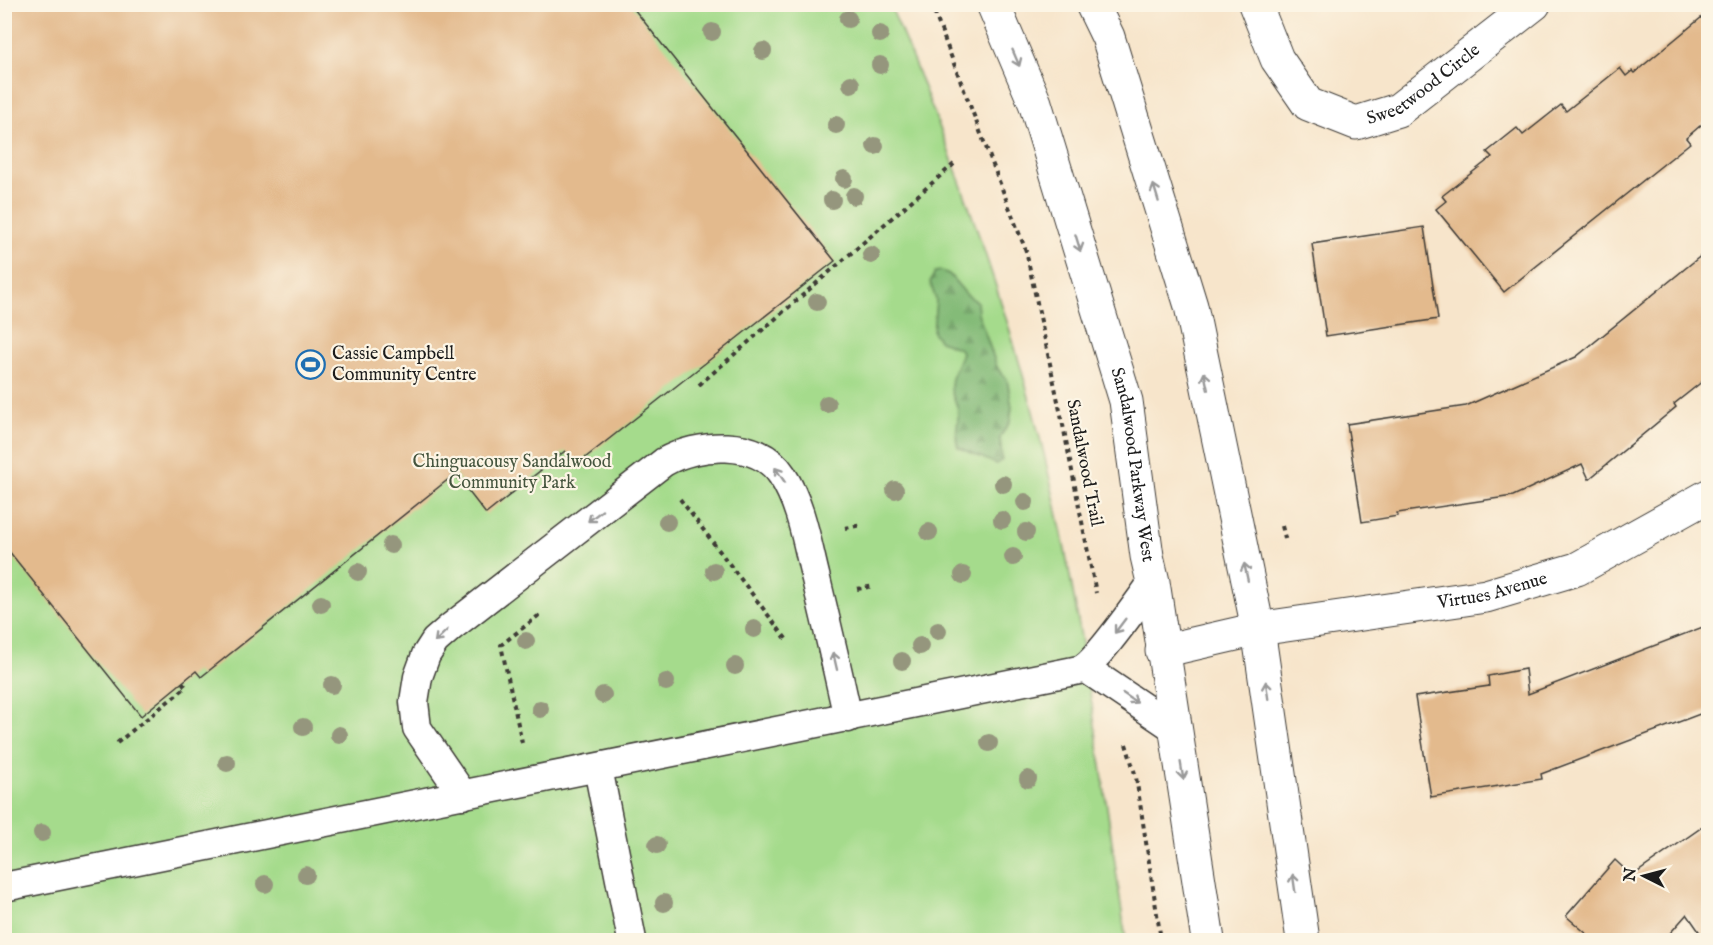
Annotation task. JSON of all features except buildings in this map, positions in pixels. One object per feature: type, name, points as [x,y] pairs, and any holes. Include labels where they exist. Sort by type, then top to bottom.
[{"type":"main road","name":"Sandalwood Parkway West","points":[[993,4],[1035,103],[1126,401],[1147,556],[1153,582],[1208,940]]},
{"type":"main road","points":[[1092,4],[1108,38],[1191,306],[1258,629],[1303,940]]},
{"type":"main road","name":"Sweetwood Circle","points":[[1255,4],[1277,59],[1308,104],[1356,123],[1398,110],[1534,4]]},
{"type":"main road","name":"Virtues Avenue","points":[[1162,651],[1258,629],[1486,596],[1577,569],[1708,496]]},
{"type":"lane","points":[[464,795],[417,728],[414,702],[418,677],[430,648],[451,627],[664,462],[698,448],[722,448],[756,455],[766,460],[782,475],[799,509],[848,718]]},
{"type":"lane","points":[[4,887],[848,718],[1094,658],[1153,582]]},
{"type":"lane","points":[[1094,658],[1110,685],[1174,728]]},
{"type":"lane","points":[[598,768],[632,940]]},
{"type":"path","name":"Sandalwood Trail","points":[[931,4],[1026,251],[1098,605],[1094,658]]},
{"type":"path","points":[[699,385],[954,164]]},
{"type":"path","points":[[678,496],[787,640]]},
{"type":"path","points":[[523,751],[501,645],[538,616]]},
{"type":"path","points":[[117,742],[186,687],[182,682]]},
{"type":"path","points":[[1110,685],[1116,713],[1136,777],[1161,940]]},
{"type":"green space","name":"Chinguacousy Sandalwood Community Park","points":[[5,5],[890,5],[975,222],[1011,334],[1042,446],[1080,630],[1126,940],[5,940]]},
{"type":"green space","points":[[941,271],[949,274],[966,294],[977,302],[978,313],[997,367],[1007,379],[1012,407],[1010,422],[1000,437],[1002,460],[996,464],[958,447],[956,437],[958,410],[951,383],[962,352],[940,341],[933,332],[936,300],[930,282],[935,272]]},
{"type":"place","name":"Cassie Campbell Community Centre","points":[[311,364]]}]
